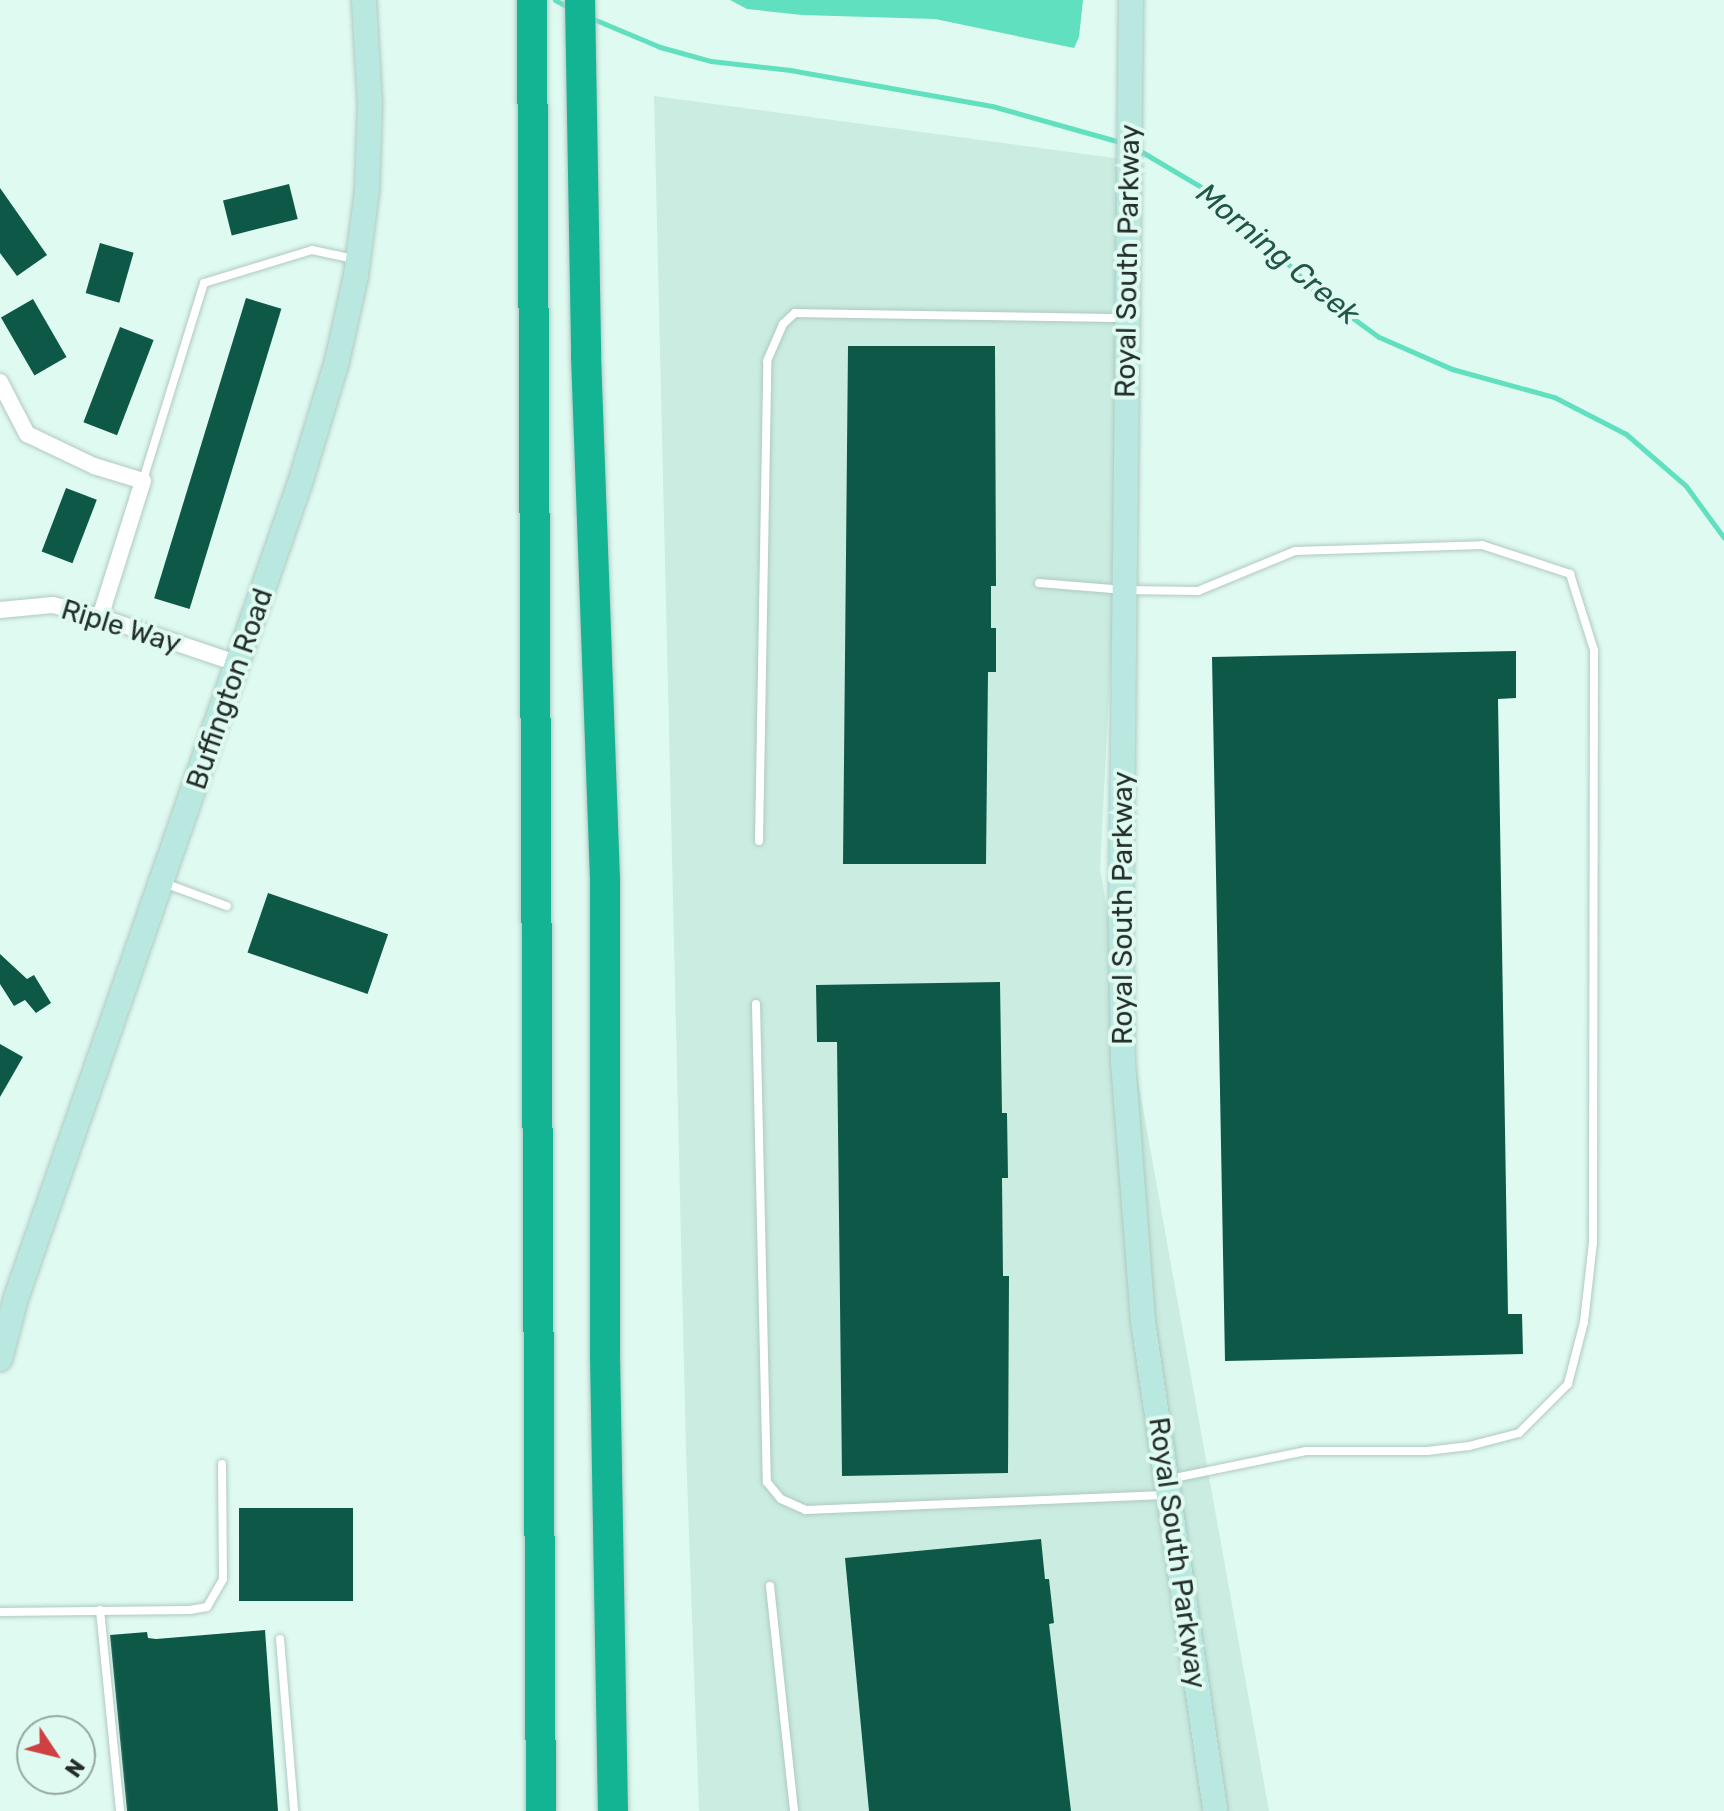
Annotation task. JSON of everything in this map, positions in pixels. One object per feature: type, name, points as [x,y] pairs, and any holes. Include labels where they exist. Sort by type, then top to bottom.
[{"type":"highway","points":[[532,0],[541,1811]]},
{"type":"highway","points":[[580,0],[586,356],[605,879],[605,1355],[613,1811]]},
{"type":"street","name":"Buffington Road","points":[[0,1359],[8,1295],[164,883],[337,361],[358,260],[367,190],[370,105],[364,0]]},
{"type":"street","name":"Royal South Parkway","points":[[1131,0],[1123,1061],[1142,1306],[1215,1811]]},
{"type":"street","points":[[0,382],[27,434],[94,466],[143,481],[100,617]]},
{"type":"street","name":"Riple Way","points":[[0,610],[53,605],[100,617],[239,664]]},
{"type":"lane","points":[[143,481],[204,283],[312,250],[358,260]]},
{"type":"lane","points":[[759,841],[767,361],[783,324],[795,313],[1127,318]]},
{"type":"lane","points":[[756,1004],[767,1482],[781,1499],[806,1510],[1168,1487],[1306,1451],[1427,1451],[1469,1446],[1519,1433],[1568,1384],[1584,1322],[1593,1242],[1594,650],[1570,574],[1482,545],[1295,551],[1198,591],[1125,590],[1039,583]]},
{"type":"lane","points":[[164,883],[227,906]]},
{"type":"lane","points":[[0,1612],[207,1607],[223,1579],[222,1464]]},
{"type":"lane","points":[[770,1586],[794,1811]]},
{"type":"lane","points":[[100,1610],[120,1811]]},
{"type":"lane","points":[[280,1639],[294,1811]]},
{"type":"shaded area","points":[[730,0],[1083,0],[1079,37],[1074,48],[935,19],[802,15],[747,9]]},
{"type":"shaded area","points":[[654,96],[1136,161],[1100,869],[1269,1811],[699,1811],[686,1450]]},
{"type":"building","points":[[289,184],[298,219],[232,235],[223,200]]},
{"type":"building","points":[[0,188],[47,255],[17,276],[0,253]]},
{"type":"building","points":[[100,243],[134,253],[119,303],[86,293]]},
{"type":"building","points":[[246,298],[281,309],[190,609],[154,598]]},
{"type":"building","points":[[33,299],[66,357],[34,376],[1,318]]},
{"type":"building","points":[[120,327],[154,340],[117,435],[83,422]]},
{"type":"building","points":[[848,346],[995,346],[996,586],[991,586],[991,628],[996,628],[996,672],[988,672],[986,864],[843,864]]},
{"type":"building","points":[[66,488],[97,500],[72,563],[42,551]]},
{"type":"building","points":[[1516,651],[1516,698],[1498,699],[1508,1314],[1522,1314],[1523,1354],[1225,1361],[1212,657]]},
{"type":"building","points":[[268,893],[388,934],[368,994],[247,953]]},
{"type":"building","points":[[0,954],[27,979],[34,975],[51,1003],[36,1013],[25,1000],[14,1006],[0,984]]},
{"type":"building","points":[[1000,982],[1002,1113],[1007,1113],[1008,1178],[1002,1178],[1003,1276],[1009,1276],[1008,1473],[842,1476],[837,1042],[817,1042],[816,985]]},
{"type":"building","points":[[0,1044],[23,1057],[0,1097]]},
{"type":"building","points":[[239,1508],[353,1508],[353,1601],[239,1601]]},
{"type":"building","points":[[1041,1539],[1054,1623],[1049,1624],[1071,1811],[869,1811],[845,1558]]},
{"type":"building","points":[[265,1630],[278,1811],[127,1811],[110,1635],[147,1632],[148,1638],[156,1639]]},
{"type":"waterway","name":"Morning Creek","points":[[555,0],[568,7]]},
{"type":"waterway","name":"Morning Creek","points":[[591,18],[660,47],[711,61],[790,70],[992,106],[1120,142]]},
{"type":"waterway","name":"Morning Creek","points":[[1137,149],[1213,194],[1314,290],[1379,337],[1452,369],[1554,397],[1626,434],[1686,486],[1724,538]]}]
